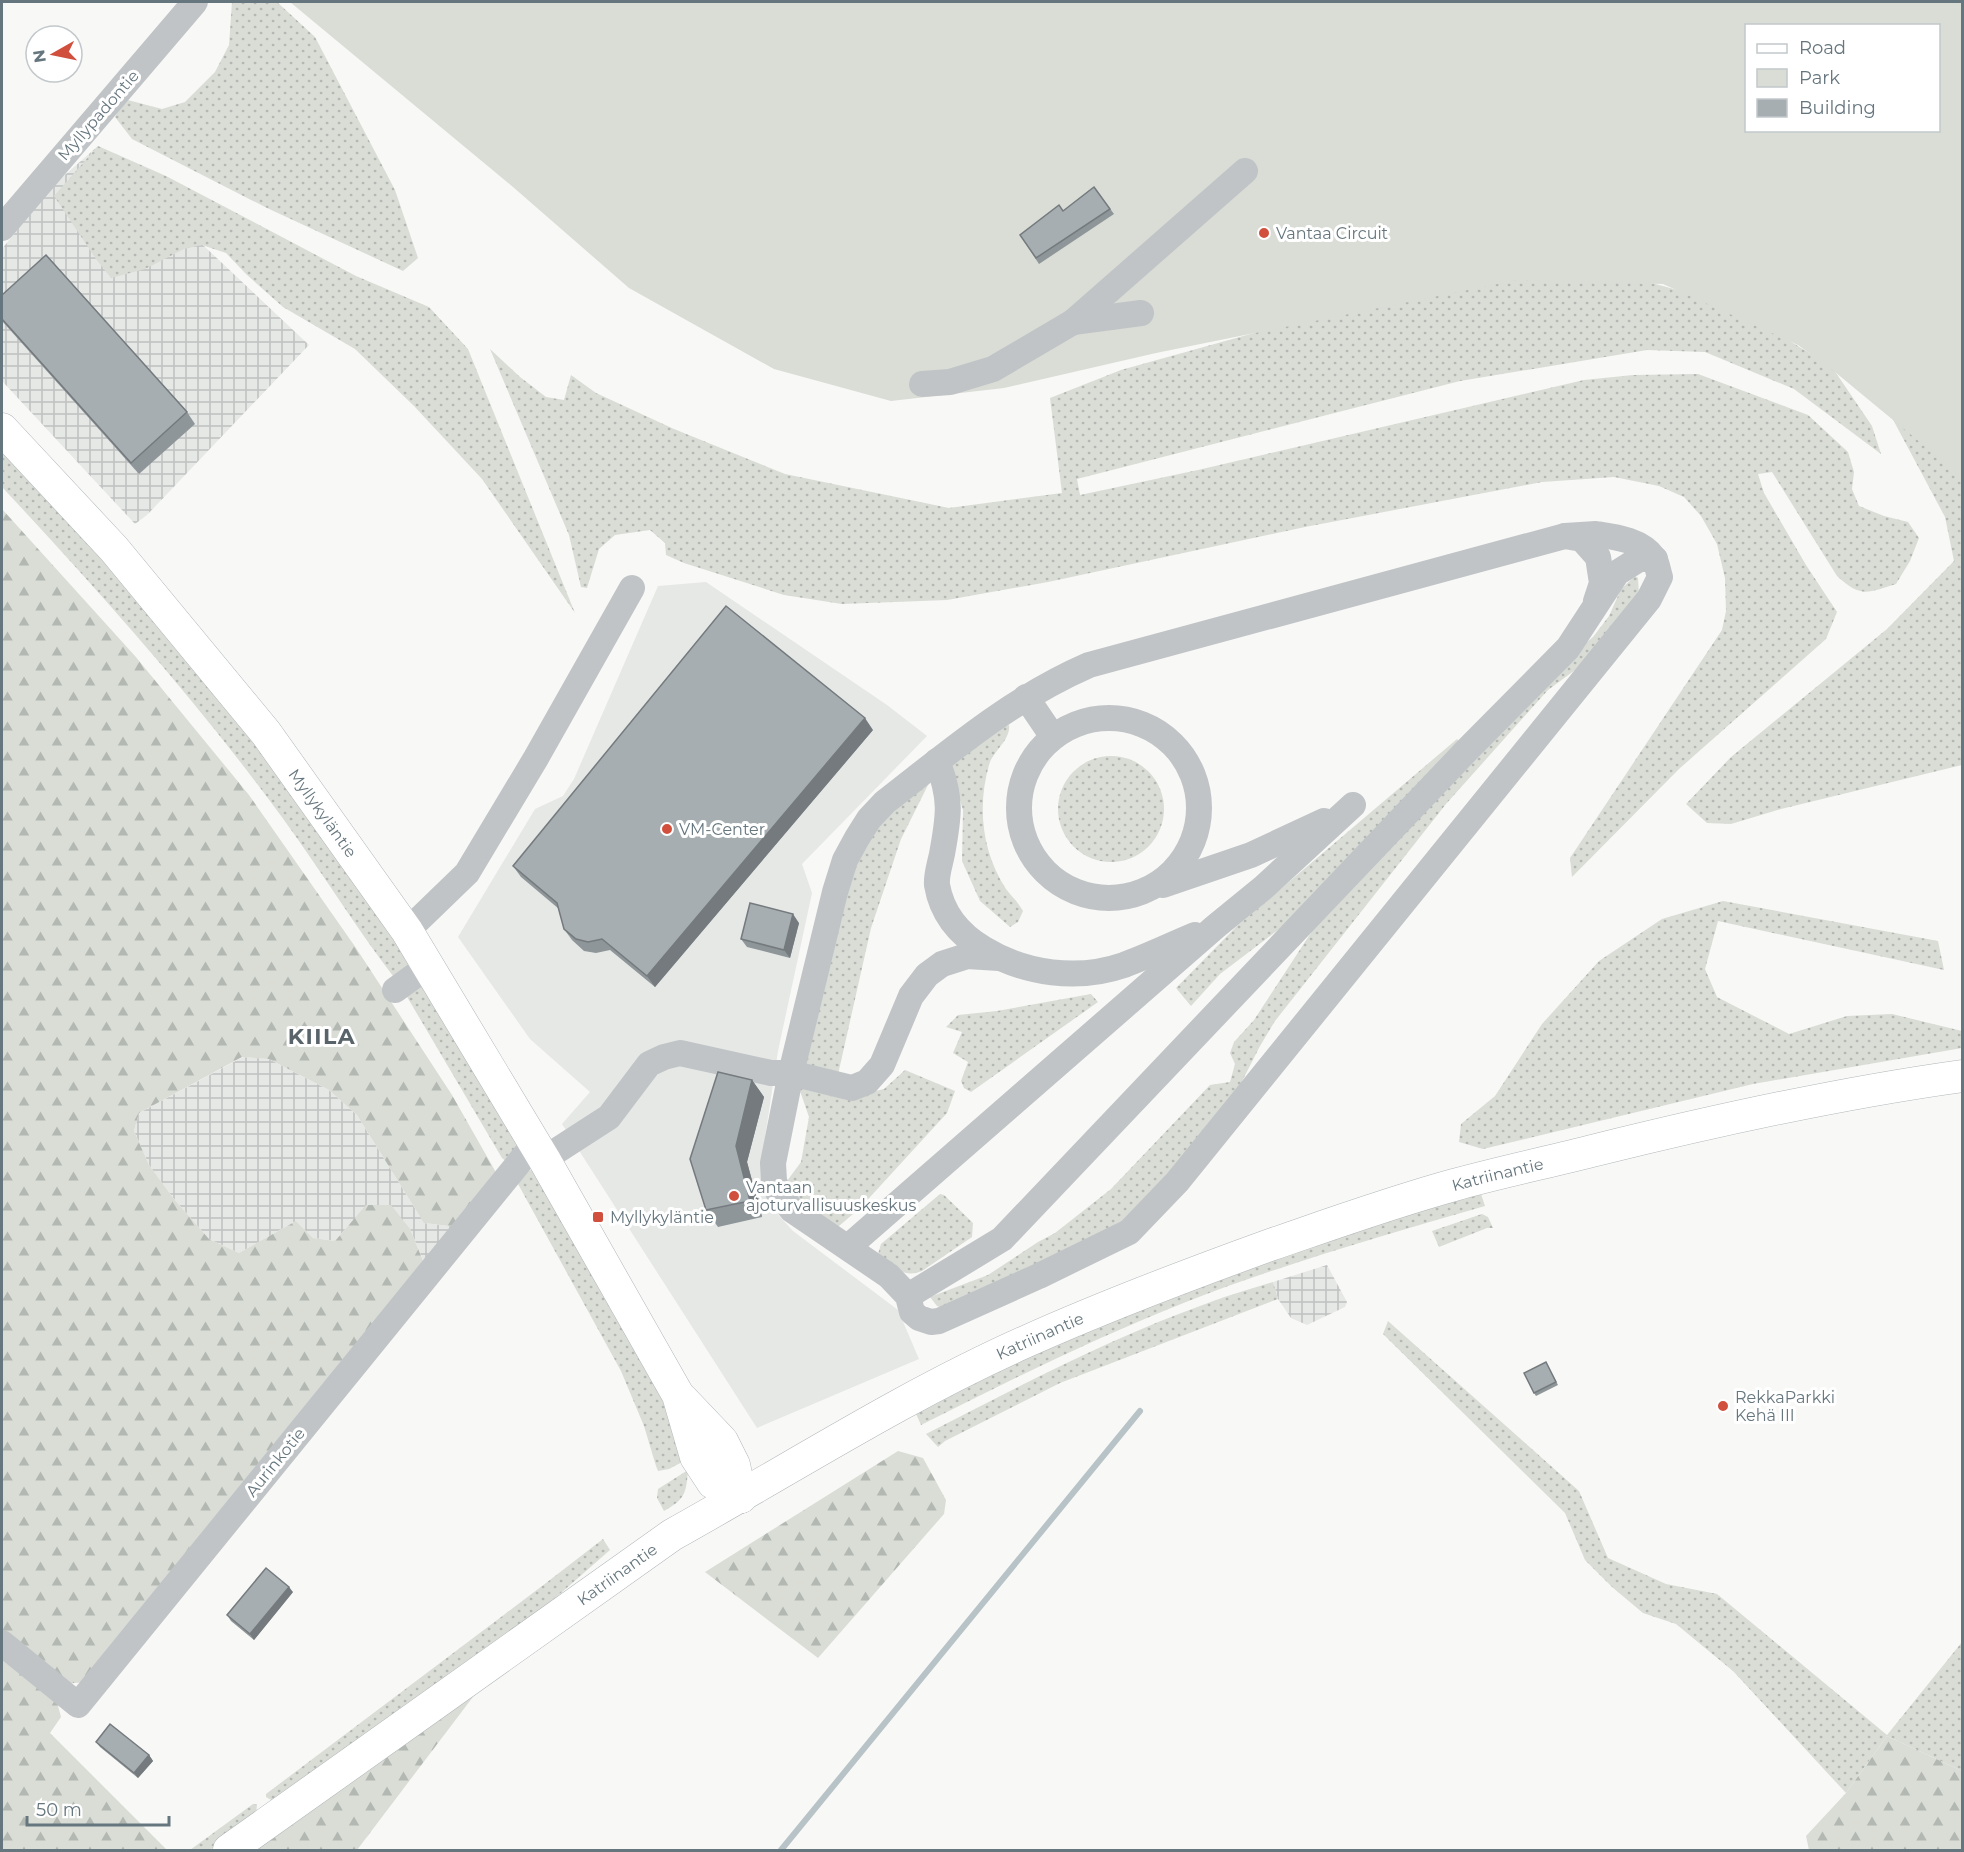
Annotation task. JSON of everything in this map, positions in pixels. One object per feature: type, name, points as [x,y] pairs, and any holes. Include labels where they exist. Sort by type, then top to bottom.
[{"type":"main road","name":"Myllykyläntie","points":[[2,429],[114,549],[266,732],[407,931],[540,1151],[678,1395],[696,1457],[713,1483],[741,1497]]},
{"type":"main road","name":"Katriinantie","points":[[229,1851],[672,1535],[886,1411],[1022,1343],[1192,1273],[1366,1211],[1457,1184],[1685,1128],[1880,1087],[1962,1076]]},
{"type":"street","name":"Myllypadontie","points":[[2,228],[195,2]]},
{"type":"street","points":[[922,384],[950,382],[993,369],[1073,322],[1245,171]]},
{"type":"street","points":[[1073,322],[1141,313]]},
{"type":"street","points":[[1596,534],[1622,538],[1641,546],[1655,559],[1660,577],[1649,599],[1177,1182],[1129,1232],[1039,1276],[939,1321],[931,1322],[919,1318],[912,1312],[908,1296],[889,1276],[792,1210],[779,1194],[774,1181],[773,1162],[791,1073],[835,892],[845,860],[869,819],[885,802],[941,770],[1026,697],[1048,683],[1089,664],[1565,536],[1596,534]]},
{"type":"street","points":[[1565,536],[1582,539],[1598,557],[1602,583],[1595,606]]},
{"type":"street","points":[[908,1296],[1002,1239],[1468,749],[1568,648],[1617,573],[1639,559],[1655,559]]},
{"type":"street","points":[[407,931],[467,873],[536,758],[632,588]]},
{"type":"street","points":[[1026,697],[1053,737]]},
{"type":"street","points":[[848,1248],[1215,927],[1264,887],[1353,805],[1295,836],[1251,855],[1143,892],[1122,898],[1101,898],[1080,894],[1060,885],[1044,871],[1031,854],[1022,834],[1018,813],[1020,791],[1027,771],[1038,752],[1053,737],[1073,725],[1096,718],[1120,718],[1143,724],[1163,736],[1180,753],[1192,773],[1198,796],[1198,820],[1192,843],[1180,863],[1164,880],[1143,892]]},
{"type":"street","points":[[941,770],[949,796],[948,822],[937,882],[940,898],[953,924],[973,943],[999,958],[1047,973],[1082,973],[1122,966],[1215,927]]},
{"type":"street","points":[[540,1151],[609,1117],[649,1064],[680,1053],[771,1073],[791,1073],[852,1088],[867,1082],[882,1065],[911,996],[927,975],[942,964],[967,956],[999,958]]},
{"type":"street","points":[[395,990],[428,966]]},
{"type":"street","name":"Aurinkotie","points":[[2,1643],[78,1705],[540,1151]]},
{"type":"shaded area","points":[[98,146],[309,345],[147,515],[135,524],[2,381],[2,249],[50,188]]},
{"type":"shaded area","points":[[706,582],[887,705],[927,736],[802,864],[812,893],[778,1051],[763,1151],[764,1189],[771,1207],[793,1231],[898,1310],[919,1359],[757,1428],[562,1124],[590,1092],[530,1039],[458,937],[535,809],[563,796],[574,779],[658,586]]},
{"type":"shaded area","points":[[243,1057],[269,1059],[329,1090],[357,1115],[424,1223],[458,1227],[425,1265],[410,1229],[348,1226],[335,1241],[313,1238],[296,1221],[239,1253],[209,1239],[174,1199],[149,1165],[134,1131],[139,1113]]},
{"type":"shaded area","points":[[1327,1265],[1347,1302],[1345,1307],[1307,1325],[1291,1318],[1278,1299],[1273,1282]]},
{"type":"green space","points":[[232,2],[277,2],[315,37],[395,190],[418,258],[403,271],[267,208],[132,139],[115,117],[124,99],[162,109],[185,102],[215,72],[229,45]]},
{"type":"green space","name":"Vantaa Circuit","points":[[290,2],[1962,2],[1962,477],[1835,372],[1798,345],[1663,284],[1517,280],[1156,353],[1004,388],[891,401],[774,369],[629,288],[513,187]]},
{"type":"green space","points":[[98,146],[166,176],[356,276],[429,307],[468,349],[575,613],[482,479],[414,406],[355,349],[283,307],[226,253],[202,245],[184,249],[145,269],[111,278],[54,196]]},
{"type":"green space","points":[[1543,271],[1637,279],[1696,295],[1759,322],[1832,367],[1872,426],[1881,454],[1794,389],[1705,352],[1647,350],[1460,381],[1077,479],[1080,495],[1198,470],[1584,380],[1633,375],[1698,374],[1808,415],[1848,452],[1854,472],[1852,489],[1859,506],[1908,522],[1919,538],[1910,561],[1896,584],[1865,592],[1852,588],[1837,576],[1772,472],[1758,474],[1764,493],[1806,565],[1837,612],[1826,639],[1679,769],[1572,877],[1570,858],[1722,630],[1726,611],[1725,578],[1717,544],[1701,516],[1684,497],[1659,486],[1614,477],[1542,482],[1305,527],[1048,582],[947,600],[842,604],[784,595],[684,563],[666,555],[665,543],[650,530],[615,535],[599,549],[587,588],[581,587],[569,535],[490,349],[546,397],[564,400],[571,375],[596,393],[674,429],[785,474],[949,508],[1062,493],[1050,398],[1121,370],[1398,293]]},
{"type":"green space","points":[[1882,399],[1962,460],[1962,765],[1781,809],[1731,824],[1707,823],[1686,804],[1731,757],[1887,629],[1954,561],[1945,517]]},
{"type":"green space","points":[[2,450],[74,524],[262,749],[411,960],[411,970],[396,980],[284,820],[218,733],[76,567],[2,487]]},
{"type":"green space","points":[[2,509],[135,656],[249,795],[356,948],[452,1095],[498,1176],[458,1227],[424,1223],[357,1115],[329,1090],[269,1059],[242,1057],[139,1113],[134,1131],[149,1165],[174,1199],[209,1239],[239,1253],[296,1221],[313,1238],[335,1241],[366,1205],[391,1205],[410,1229],[426,1268],[88,1682],[61,1684],[2,1634]]},
{"type":"green space","points":[[1635,576],[1638,578],[1639,595],[1582,665],[1548,690],[1446,804],[1275,1021],[1231,1103],[1135,1218],[945,1309],[937,1306],[930,1297],[988,1275],[1055,1233],[1111,1189],[1210,1085],[1230,1082],[1235,1064],[1230,1053],[1234,1042],[1254,1020],[1320,919],[1551,672],[1593,637],[1609,616],[1621,589]]},
{"type":"green space","points":[[1009,725],[1005,741],[989,765],[983,797],[983,813],[987,845],[998,875],[1023,911],[1018,922],[1010,927],[980,901],[962,861],[963,810],[949,765],[998,727]]},
{"type":"green space","points":[[1457,739],[1462,745],[1308,907],[1220,974],[1191,1006],[1176,988],[1237,926]]},
{"type":"green space","points":[[1111,756],[1131,760],[1149,771],[1160,789],[1164,809],[1160,829],[1149,847],[1131,858],[1111,862],[1091,858],[1073,847],[1062,829],[1058,809],[1062,789],[1073,771],[1091,760]]},
{"type":"green space","points":[[930,781],[901,839],[871,928],[837,1079],[810,1069],[805,1062],[849,880],[866,840],[886,816]]},
{"type":"green space","points":[[1723,901],[1938,941],[1944,970],[1718,921],[1705,969],[1717,997],[1789,1034],[1847,1016],[1892,1014],[1962,1031],[1962,1048],[1753,1084],[1483,1149],[1459,1142],[1461,1124],[1495,1096],[1542,1024],[1599,961],[1662,919]]},
{"type":"green space","points":[[422,979],[521,1138],[507,1162],[502,1158],[406,995]]},
{"type":"green space","points":[[1091,994],[1098,1002],[971,1092],[964,1088],[961,1081],[968,1062],[953,1053],[962,1032],[946,1027],[958,1015],[997,1011]]},
{"type":"green space","points":[[905,1070],[955,1091],[947,1113],[860,1208],[839,1226],[833,1226],[792,1195],[787,1181],[801,1162],[809,1117],[799,1088],[867,1093],[884,1089]]},
{"type":"green space","points":[[530,1170],[540,1172],[666,1405],[686,1460],[669,1469],[658,1471],[644,1426],[621,1371],[518,1184],[519,1180]]},
{"type":"green space","points":[[1469,1191],[1481,1194],[1485,1206],[1297,1263],[1186,1302],[1052,1360],[921,1425],[913,1407],[1046,1340]]},
{"type":"green space","points":[[940,1194],[944,1195],[973,1223],[972,1237],[922,1271],[909,1273],[898,1270],[878,1254],[881,1244]]},
{"type":"green space","points":[[1482,1214],[1488,1217],[1493,1228],[1487,1228],[1439,1247],[1432,1231]]},
{"type":"green space","points":[[1273,1282],[1278,1299],[1060,1383],[945,1441],[938,1447],[926,1434],[1065,1364],[1136,1332],[1216,1300]]},
{"type":"green space","points":[[1388,1321],[1579,1491],[1608,1558],[1666,1584],[1717,1594],[1887,1735],[1962,1642],[1962,1771],[1887,1736],[1846,1793],[1733,1671],[1676,1624],[1643,1613],[1585,1560],[1565,1513],[1383,1334]]},
{"type":"green space","points":[[898,1451],[923,1458],[946,1500],[944,1514],[818,1658],[705,1572]]},
{"type":"green space","points":[[688,1470],[683,1495],[664,1511],[657,1498],[658,1489]]},
{"type":"green space","points":[[603,1539],[610,1550],[529,1621],[273,1801],[266,1797],[266,1794]]},
{"type":"green space","points":[[2,1656],[57,1702],[61,1717],[50,1733],[167,1850],[2,1850]]},
{"type":"green space","points":[[485,1681],[357,1850],[255,1850]]},
{"type":"green space","points":[[1887,1736],[1962,1771],[1962,1850],[1809,1850],[1806,1836],[1846,1793]]},
{"type":"green space","points":[[253,1804],[257,1804],[256,1815],[210,1850],[190,1850]]},
{"type":"building","points":[[1094,187],[1110,209],[1036,258],[1020,235],[1059,205],[1063,211]]},
{"type":"building","points":[[46,255],[187,412],[131,463],[2,319],[2,295]]},
{"type":"building","points":[[726,606],[865,718],[647,976],[602,939],[588,942],[576,939],[564,929],[557,903],[513,866]]},
{"type":"building","points":[[750,903],[793,914],[784,950],[741,939]]},
{"type":"building","points":[[718,1072],[752,1080],[736,1146],[750,1201],[706,1210],[690,1159]]},
{"type":"building","points":[[1546,1362],[1556,1382],[1534,1393],[1524,1373]]},
{"type":"building","points":[[266,1568],[289,1587],[250,1634],[227,1615]]},
{"type":"building","points":[[110,1724],[149,1755],[134,1773],[96,1742]]},
{"type":"waterway","points":[[781,1850],[1140,1411]]},
{"type":"place","name":"Vantaa Circuit","points":[[1264,233]]},
{"type":"place","name":"VM-Center","points":[[667,829]]},
{"type":"place","name":"Vantaan ajoturvallisuuskeskus","points":[[734,1196]]},
{"type":"place","name":"Myllykyläntie","points":[[598,1217]]},
{"type":"place","name":"RekkaParkki Kehä III","points":[[1723,1406]]},
{"type":"district","name":"KIILA","points":[[322,1036]]}]
